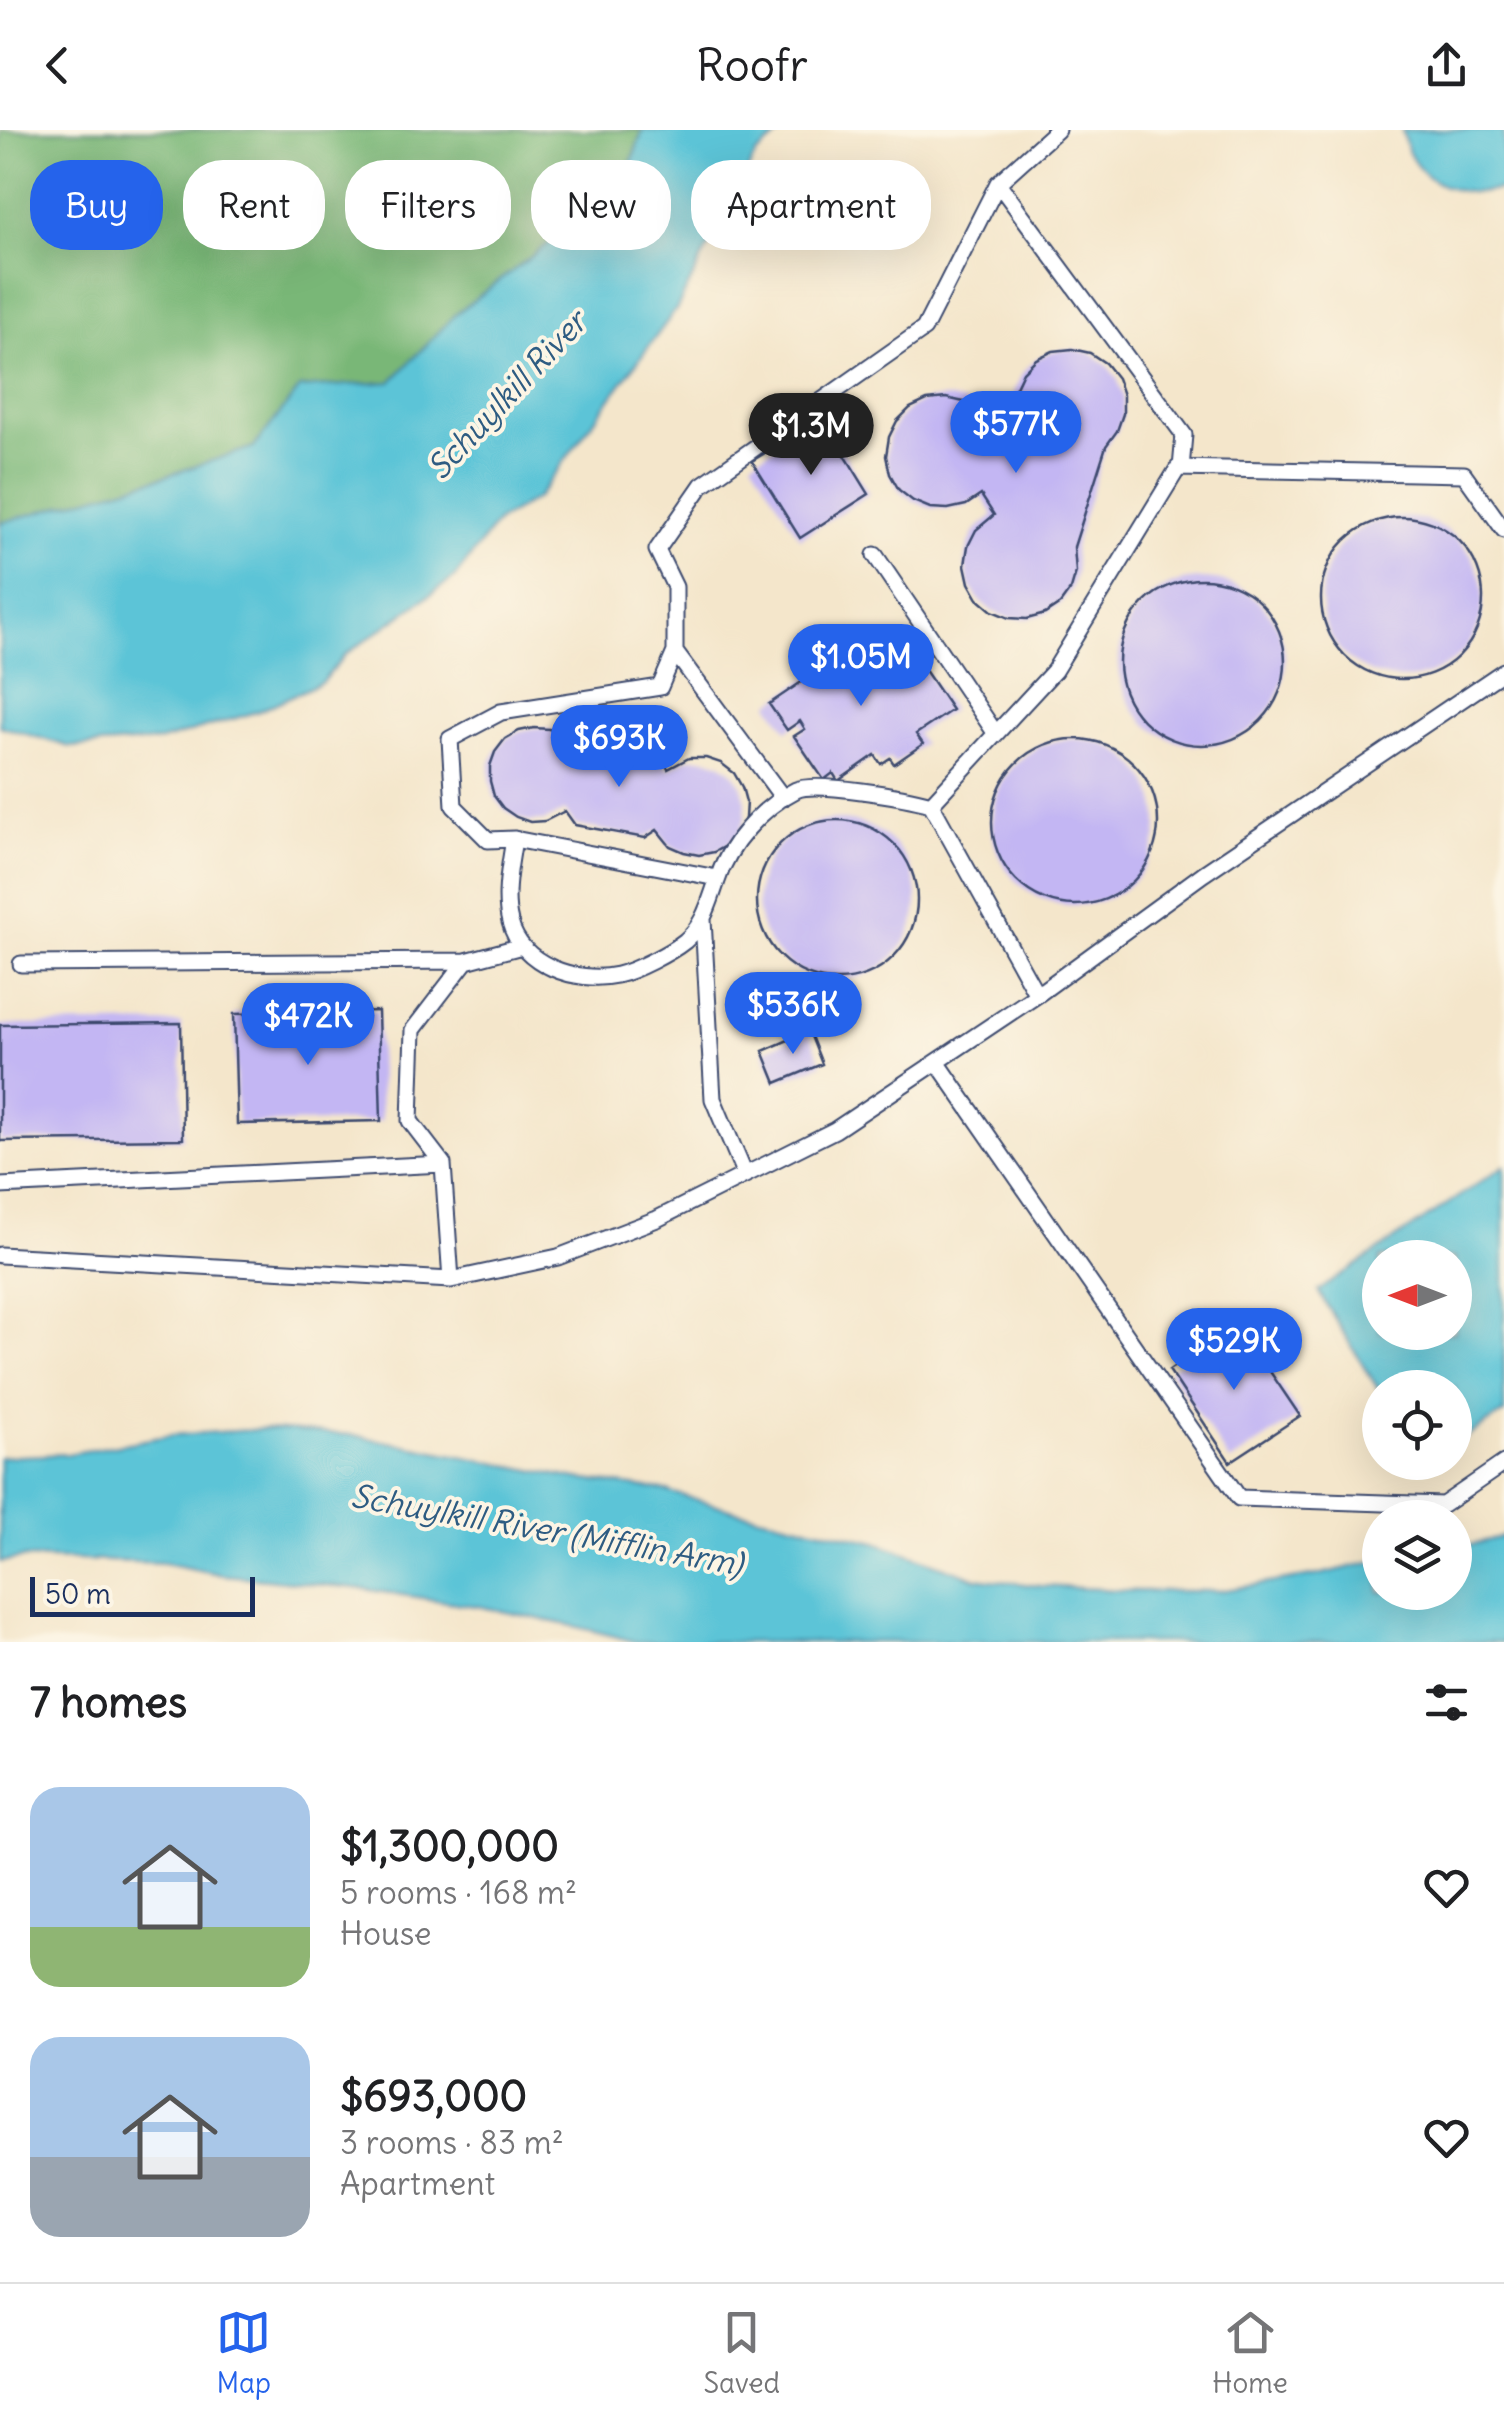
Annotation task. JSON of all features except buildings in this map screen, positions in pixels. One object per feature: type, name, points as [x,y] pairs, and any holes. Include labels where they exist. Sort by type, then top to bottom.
[{"type":"lane","points":[[717,878],[514,839],[488,840],[454,806],[450,739],[501,712],[660,687],[675,652],[675,586],[657,550],[702,485],[924,329],[998,183],[1058,130]]},
{"type":"lane","points":[[998,183],[1184,435],[1181,468]]},
{"type":"lane","points":[[931,804],[1054,672],[1178,468],[1464,474],[1504,530]]},
{"type":"lane","points":[[875,555],[996,734]]},
{"type":"lane","points":[[675,652],[783,798]]},
{"type":"lane","points":[[0,1254],[451,1280],[558,1257],[657,1219],[835,1130],[1037,995],[1203,874],[1504,672]]},
{"type":"lane","points":[[514,839],[508,888],[509,920],[516,939],[534,960],[554,970],[588,976],[616,975],[646,964],[685,941],[703,919],[717,878],[737,842],[769,808],[800,788],[907,797],[931,804],[1037,995]]},
{"type":"lane","points":[[703,919],[713,1098],[745,1175]]},
{"type":"lane","points":[[21,964],[466,960],[522,946]]},
{"type":"lane","points":[[451,1280],[443,1164],[410,1121],[413,1030],[466,960]]},
{"type":"lane","points":[[937,1062],[1239,1498],[1443,1505],[1504,1462]]},
{"type":"lane","points":[[0,1186],[443,1164]]},
{"type":"green space","points":[[0,130],[643,130],[632,160],[531,160],[531,250],[540,250],[457,313],[391,382],[300,388],[254,447],[0,523]]},
{"type":"water","name":"Schuylkill River","points":[[643,130],[786,130],[753,160],[691,160],[691,250],[707,250],[677,308],[537,498],[498,521],[455,577],[345,655],[322,682],[259,711],[161,741],[70,747],[0,726],[0,523],[254,447],[300,388],[391,382],[457,313],[540,250],[671,250],[671,160],[632,160]]},
{"type":"water","points":[[1402,130],[1504,130],[1504,188],[1476,192],[1437,183],[1409,153]]},
{"type":"water","points":[[1504,1166],[1504,1413],[1472,1433],[1472,1370],[1366,1370],[1318,1291],[1362,1261],[1362,1350],[1472,1350],[1472,1240],[1394,1240]]},
{"type":"water","name":"Schuylkill River (Mifflin Arm)","points":[[268,1429],[353,1435],[578,1479],[663,1490],[876,1542],[975,1578],[1041,1586],[1219,1591],[1362,1564],[1362,1610],[1472,1610],[1472,1544],[1504,1536],[1504,1642],[637,1642],[482,1607],[356,1588],[224,1575],[164,1563],[24,1558],[0,1562],[0,1457],[68,1454],[172,1435]]}]
